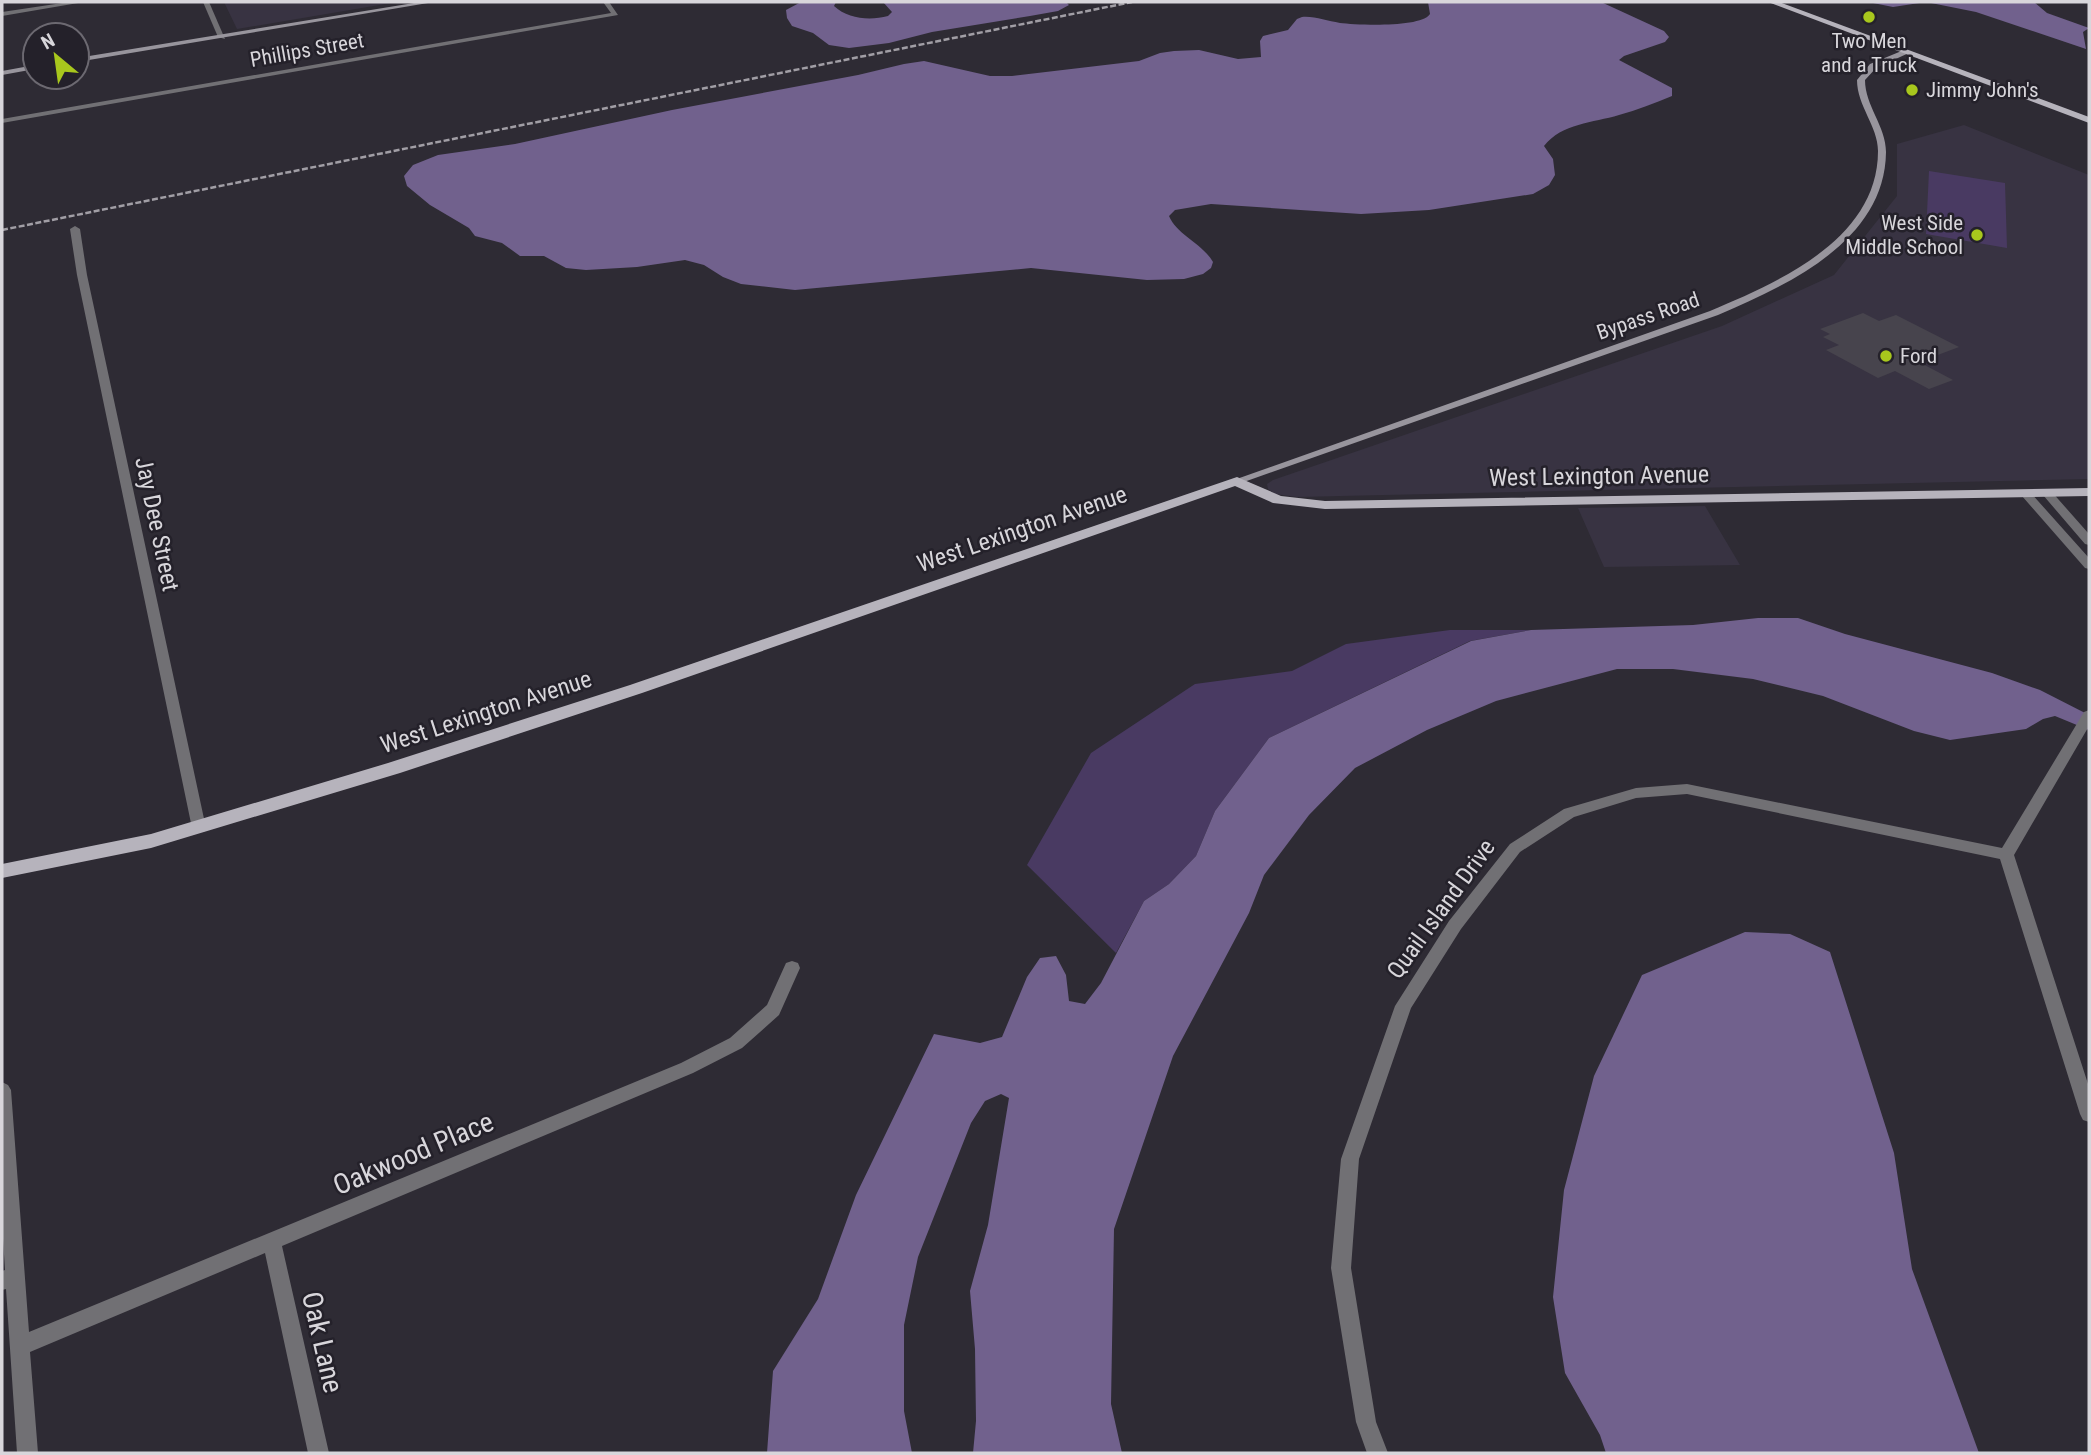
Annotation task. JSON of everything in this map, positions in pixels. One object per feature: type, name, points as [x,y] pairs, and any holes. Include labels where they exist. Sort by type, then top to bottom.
[{"type":"main road","points":[[91,58],[431,2]]},
{"type":"main road","points":[[1772,2],[2086,117]]},
{"type":"main road","name":"Bypass Road","points":[[1237,481],[1714,313],[1763,292],[1800,271],[1842,239],[1871,201],[1882,169],[1882,142],[1879,127],[1862,95],[1861,80],[1873,66],[1907,52]]},
{"type":"main road","points":[[2,73],[21,70]]},
{"type":"main road","name":"West Lexington Avenue","points":[[2,872],[199,828],[636,689],[1237,481],[1266,499],[1315,505],[2089,492]]},
{"type":"street","points":[[2,13],[81,2]]},
{"type":"street","points":[[206,2],[222,37]]},
{"type":"street","name":"Phillips Street","points":[[2,121],[615,14],[606,2]]},
{"type":"street","name":"Jay Dee Street","points":[[75,229],[82,275],[102,357],[199,828]]},
{"type":"street","points":[[2047,493],[2089,541]]},
{"type":"street","points":[[2026,494],[2089,565]]},
{"type":"street","points":[[2089,715],[2006,855],[2089,1114]]},
{"type":"street","name":"Quail Island Drive","points":[[1377,1453],[1366,1422],[1341,1268],[1350,1159],[1403,1006],[1454,925],[1515,848],[1569,813],[1636,793],[1687,789],[2006,855]]},
{"type":"street","name":"Oakwood Place","points":[[20,1346],[687,1068],[736,1043],[772,1010],[792,968]]},
{"type":"street","points":[[2,1090],[8,1278],[20,1346],[27,1453]]},
{"type":"street","name":"Oak Lane","points":[[272,1242],[319,1453]]},
{"type":"shaded area","points":[[224,2],[397,2],[237,29]]},
{"type":"shaded area","points":[[801,2],[836,2],[834,6],[846,14],[867,18],[888,16],[892,12],[883,2],[1066,2],[1069,5],[1058,11],[849,48],[829,45],[813,33],[792,26],[786,10]]},
{"type":"shaded area","points":[[1428,2],[1601,2],[1664,31],[1669,37],[1665,42],[1619,60],[1672,88],[1672,96],[1626,113],[1569,128],[1551,138],[1544,146],[1553,159],[1555,175],[1549,185],[1533,194],[1429,210],[1361,214],[1211,204],[1175,210],[1169,216],[1173,223],[1203,249],[1213,262],[1211,268],[1203,274],[1184,279],[1147,280],[1031,268],[795,290],[741,284],[704,265],[685,260],[637,267],[586,270],[566,268],[544,256],[520,256],[502,243],[475,236],[469,228],[430,205],[407,186],[404,176],[413,165],[438,155],[515,144],[904,64],[924,61],[990,76],[1012,76],[1139,61],[1174,51],[1199,50],[1238,59],[1261,57],[1260,41],[1263,36],[1288,30],[1302,17],[1348,24],[1402,24],[1415,22],[1430,14]]},
{"type":"shaded area","points":[[1868,2],[1926,2],[1893,7]]},
{"type":"shaded area","points":[[1926,2],[2034,2],[2047,13],[2089,28],[2083,32],[2086,49],[1976,12]]},
{"type":"shaded area","points":[[1964,125],[2089,175],[2089,479],[1297,497],[1275,494],[1268,489],[1267,484],[1273,480],[1722,326],[1834,275],[1897,196],[1897,144]]},
{"type":"shaded area","points":[[1929,171],[2005,183],[2007,248],[1926,234]]},
{"type":"shaded area","points":[[1705,506],[1740,565],[1604,567],[1578,508]]},
{"type":"shaded area","points":[[1758,618],[1798,618],[1845,634],[1992,673],[2040,690],[2089,715],[2089,730],[2055,716],[2043,719],[2026,729],[1950,740],[1914,731],[1823,696],[1753,679],[1673,669],[1617,669],[1496,701],[1427,730],[1355,768],[1309,815],[1264,875],[1249,913],[1173,1056],[1114,1229],[1111,1404],[1122,1453],[973,1453],[976,1421],[975,1349],[970,1291],[988,1225],[1009,1098],[1001,1094],[985,1101],[971,1123],[918,1257],[904,1325],[904,1411],[912,1453],[767,1453],[773,1371],[818,1299],[856,1195],[934,1034],[980,1043],[1002,1037],[1027,977],[1040,958],[1056,956],[1066,975],[1069,1001],[1085,1004],[1101,983],[1144,901],[1169,884],[1196,856],[1215,811],[1269,738],[1471,641],[1531,630],[1693,625]]},
{"type":"shaded area","points":[[1450,630],[1531,630],[1470,641],[1269,738],[1215,811],[1196,856],[1169,884],[1144,901],[1116,953],[1027,865],[1091,753],[1195,684],[1292,671],[1346,644]]},
{"type":"shaded area","points":[[1745,932],[1790,934],[1830,952],[1894,1153],[1912,1269],[1979,1453],[1606,1453],[1600,1435],[1565,1373],[1553,1297],[1564,1190],[1594,1076],[1642,975]]},
{"type":"building","name":"Ford","points":[[1863,313],[1879,321],[1896,315],[1959,347],[1919,362],[1953,380],[1929,389],[1895,371],[1878,378],[1826,350],[1839,345],[1823,337],[1830,334],[1820,329]]},
{"type":"railway","points":[[2,230],[1132,2]]},
{"type":"place","name":"Two Men and a Truck","points":[[1869,17]]},
{"type":"place","name":"Jimmy John's","points":[[1912,90]]},
{"type":"place","name":"West Side Middle School","points":[[1977,235]]},
{"type":"place","name":"Ford","points":[[1886,356]]}]
